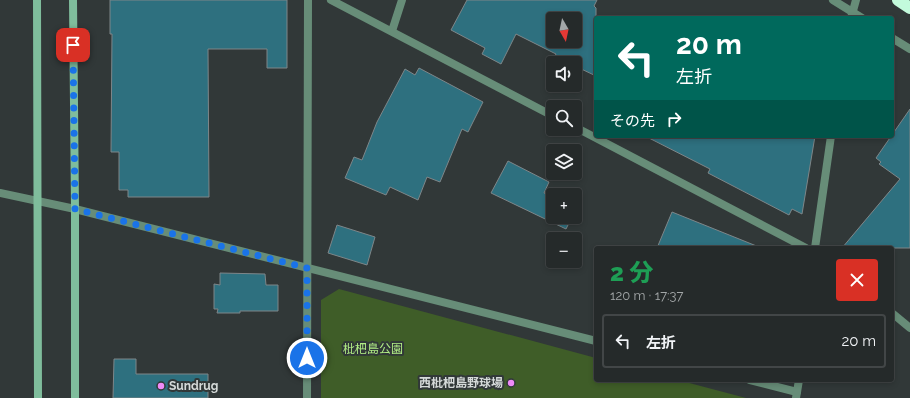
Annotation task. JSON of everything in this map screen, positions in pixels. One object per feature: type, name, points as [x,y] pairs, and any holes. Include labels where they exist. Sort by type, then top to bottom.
[{"type":"highway","points":[[898,0],[910,8]]},
{"type":"street","points":[[37,0],[38,398]]},
{"type":"street","points":[[72,0],[75,209],[75,398]]},
{"type":"street","points":[[307,398],[308,0]]},
{"type":"street","points":[[331,0],[546,112]]},
{"type":"street","points":[[392,31],[402,0]]},
{"type":"street","points":[[833,0],[852,15],[856,0]]},
{"type":"street","points":[[894,39],[910,49]]},
{"type":"street","points":[[582,132],[594,138]]},
{"type":"street","points":[[594,138],[802,246]]},
{"type":"street","points":[[815,246],[831,138]]},
{"type":"street","points":[[0,193],[75,209],[594,340]]},
{"type":"street","points":[[894,315],[910,328]]},
{"type":"street","points":[[756,382],[797,395],[799,382]]},
{"type":"green space","name":"枇杷島公園","points":[[339,289],[594,357],[594,382],[686,382],[746,398],[321,398],[321,300]]},
{"type":"building","points":[[110,0],[287,0],[287,68],[267,68],[267,49],[208,49],[209,197],[128,197],[128,190],[119,190],[119,152],[111,152],[112,34],[110,34]]},
{"type":"building","points":[[467,0],[597,0],[594,6],[596,8],[596,16],[594,16],[594,75],[582,69],[582,56],[555,56],[556,54],[516,34],[501,64],[482,54],[485,48],[451,30]]},
{"type":"building","points":[[419,68],[483,102],[468,132],[462,129],[440,182],[427,177],[418,200],[390,187],[386,195],[345,178],[354,157],[362,160],[377,122],[405,69],[415,75]]},
{"type":"building","points":[[910,109],[910,248],[894,248],[894,246],[844,246],[900,179],[879,164],[881,162],[876,158],[890,138],[894,138],[894,132]]},
{"type":"building","points":[[649,138],[815,138],[802,214],[792,209],[789,215],[708,173],[710,169]]},
{"type":"building","points":[[508,161],[549,182],[544,193],[546,194],[546,219],[491,193]]},
{"type":"building","points":[[672,212],[757,246],[658,246]]},
{"type":"building","points":[[556,224],[568,224],[566,229]]},
{"type":"building","points":[[337,225],[375,237],[367,265],[328,253]]},
{"type":"building","points":[[220,273],[265,274],[266,285],[278,285],[278,311],[240,311],[240,313],[217,313],[218,309],[214,309],[214,284],[220,285]]},
{"type":"building","name":"Sundrug","points":[[114,359],[136,359],[136,374],[208,374],[208,398],[113,398]]},
{"type":"place","name":"西枇杷島野球場","points":[[511,383]]},
{"type":"place","name":"Sundrug","points":[[161,386]]},
{"type":"route","points":[[73,45],[75,209],[307,268],[307,358]]}]
